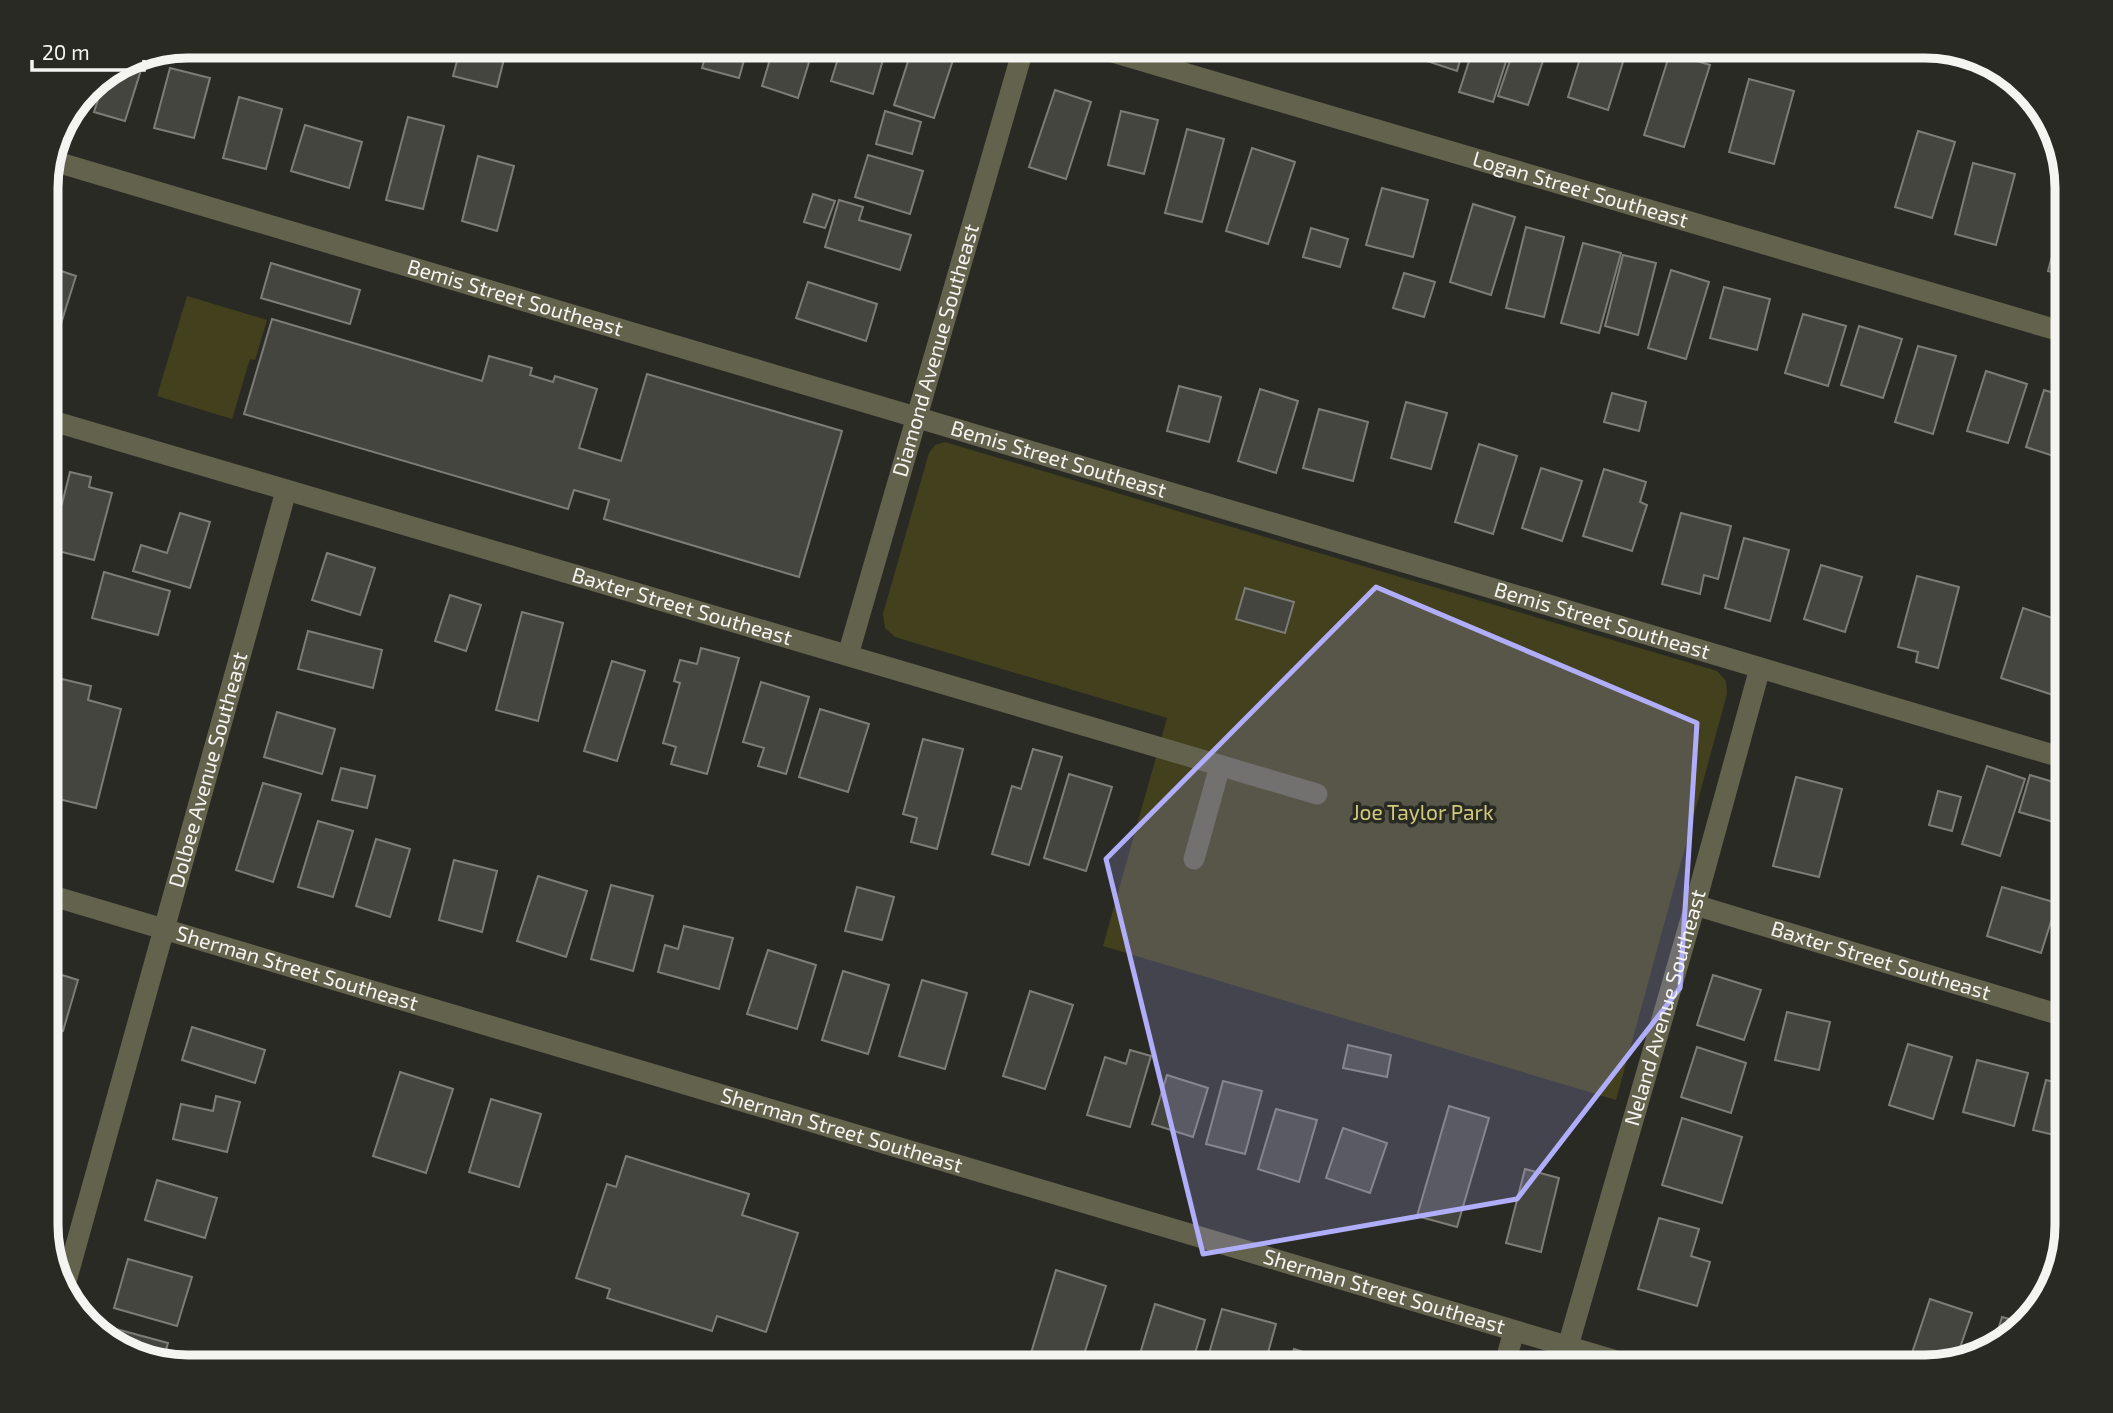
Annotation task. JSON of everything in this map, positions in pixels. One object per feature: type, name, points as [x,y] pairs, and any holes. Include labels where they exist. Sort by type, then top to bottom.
[{"type":"street","name":"Diamond Avenue Southeast","points":[[848,655],[1021,58]]},
{"type":"street","name":"Logan Street Southeast","points":[[1134,58],[2055,329]]},
{"type":"street","name":"Bemis Street Southeast","points":[[60,163],[2055,755]]},
{"type":"street","name":"Baxter Street Southeast","points":[[58,423],[1317,794]]},
{"type":"street","name":"Dolbee Avenue Southeast","points":[[68,1275],[286,491]]},
{"type":"street","name":"Neland Avenue Southeast","points":[[1568,1346],[1760,668]]},
{"type":"street","points":[[1194,859],[1220,766]]},
{"type":"street","name":"Sherman Street Southeast","points":[[58,898],[1598,1355]]},
{"type":"street","name":"Baxter Street Southeast","points":[[1695,905],[2055,1013]]},
{"type":"street","points":[[1507,1355],[1514,1331]]},
{"type":"highlighted area","points":[[1376,587],[1697,723],[1680,988],[1517,1199],[1203,1254],[1106,859]]},
{"type":"green space","points":[[187,296],[267,320],[255,360],[250,359],[232,419],[157,396]]},
{"type":"green space","name":"Joe Taylor Park","points":[[945,442],[1717,671],[1726,681],[1727,694],[1616,1100],[1103,946],[1167,718],[895,637],[885,628],[883,614],[929,453],[935,445]]},
{"type":"building","points":[[458,58],[504,58],[497,87],[453,76]]},
{"type":"building","points":[[705,58],[745,58],[739,78],[702,68]]},
{"type":"building","points":[[770,58],[810,58],[798,98],[762,86]]},
{"type":"building","points":[[838,58],[884,58],[873,94],[831,81]]},
{"type":"building","points":[[909,58],[954,58],[934,118],[894,105]]},
{"type":"building","points":[[1418,58],[1461,58],[1457,71]]},
{"type":"building","points":[[1470,58],[1507,58],[1493,102],[1459,92]]},
{"type":"building","points":[[1511,58],[1544,58],[1528,105],[1498,96]]},
{"type":"building","points":[[1580,58],[1624,58],[1608,110],[1568,97]]},
{"type":"building","points":[[1668,58],[1687,58],[1710,65],[1684,147],[1644,135]]},
{"type":"building","points":[[142,66],[125,121],[94,112],[102,90],[123,75]]},
{"type":"building","points":[[170,68],[210,78],[194,138],[154,128]]},
{"type":"building","points":[[1749,79],[1794,91],[1774,164],[1729,152]]},
{"type":"building","points":[[1055,90],[1091,102],[1066,179],[1029,167]]},
{"type":"building","points":[[239,97],[282,109],[266,169],[223,158]]},
{"type":"building","points":[[885,111],[921,122],[912,154],[876,144]]},
{"type":"building","points":[[1121,111],[1158,120],[1144,174],[1108,165]]},
{"type":"building","points":[[408,117],[444,126],[423,209],[386,200]]},
{"type":"building","points":[[305,125],[362,142],[349,188],[291,171]]},
{"type":"building","points":[[1187,129],[1224,139],[1202,222],[1165,213]]},
{"type":"building","points":[[1918,131],[1955,142],[1932,218],[1895,207]]},
{"type":"building","points":[[1252,148],[1295,162],[1268,244],[1226,231]]},
{"type":"building","points":[[868,155],[923,171],[910,214],[855,197]]},
{"type":"building","points":[[478,156],[514,166],[497,231],[462,221]]},
{"type":"building","points":[[1973,163],[2015,174],[1996,245],[1955,234]]},
{"type":"building","points":[[1382,188],[1428,200],[1413,257],[1366,245]]},
{"type":"building","points":[[813,194],[835,201],[825,228],[804,222]]},
{"type":"building","points":[[839,200],[863,207],[859,220],[911,235],[900,270],[825,247]]},
{"type":"building","points":[[1473,204],[1515,217],[1491,295],[1450,282]]},
{"type":"building","points":[[1526,227],[1564,237],[1544,317],[1506,308]]},
{"type":"building","points":[[1311,228],[1348,239],[1340,267],[1303,257]]},
{"type":"building","points":[[1583,243],[1621,253],[1599,333],[1561,323]]},
{"type":"building","points":[[2055,245],[2055,273],[2048,271]]},
{"type":"building","points":[[1623,255],[1656,263],[1638,335],[1605,326]]},
{"type":"building","points":[[271,263],[360,290],[350,324],[261,298]]},
{"type":"building","points":[[58,270],[76,276],[58,333]]},
{"type":"building","points":[[1671,270],[1709,282],[1686,359],[1648,348]]},
{"type":"building","points":[[1404,273],[1435,282],[1424,317],[1393,308]]},
{"type":"building","points":[[808,282],[877,304],[866,341],[796,318]]},
{"type":"building","points":[[1724,287],[1770,299],[1757,350],[1710,338]]},
{"type":"building","points":[[1803,314],[1846,326],[1828,386],[1785,373]]},
{"type":"building","points":[[272,319],[482,381],[489,356],[532,368],[530,375],[553,382],[555,376],[597,389],[579,448],[621,461],[647,374],[842,431],[799,577],[604,519],[609,500],[574,490],[568,509],[244,414]]},
{"type":"building","points":[[1859,326],[1902,339],[1883,398],[1841,385]]},
{"type":"building","points":[[1918,346],[1956,356],[1933,434],[1895,422]]},
{"type":"building","points":[[1986,371],[2027,384],[2008,443],[1967,431]]},
{"type":"building","points":[[1179,386],[1221,397],[1209,442],[1167,431]]},
{"type":"building","points":[[1260,389],[1298,401],[1276,473],[1238,461]]},
{"type":"building","points":[[2044,390],[2055,393],[2055,456],[2026,447]]},
{"type":"building","points":[[1612,393],[1646,402],[1639,431],[1604,422]]},
{"type":"building","points":[[1406,402],[1447,413],[1431,469],[1391,458]]},
{"type":"building","points":[[1319,409],[1368,422],[1353,481],[1303,468]]},
{"type":"building","points":[[1479,444],[1517,456],[1493,534],[1455,522]]},
{"type":"building","points":[[1541,468],[1582,481],[1562,541],[1522,528]]},
{"type":"building","points":[[1604,469],[1646,482],[1640,502],[1647,505],[1632,551],[1583,536]]},
{"type":"building","points":[[70,472],[91,477],[89,487],[112,493],[94,560],[58,551],[58,503],[62,504]]},
{"type":"building","points":[[180,513],[210,522],[190,588],[133,571],[141,545],[167,553]]},
{"type":"building","points":[[1681,513],[1731,526],[1718,579],[1704,575],[1700,594],[1662,584]]},
{"type":"building","points":[[1744,538],[1789,550],[1770,621],[1725,608]]},
{"type":"building","points":[[327,553],[375,568],[360,615],[312,600]]},
{"type":"building","points":[[1821,565],[1862,577],[1845,632],[1804,619]]},
{"type":"building","points":[[104,572],[170,591],[158,635],[92,618]]},
{"type":"building","points":[[1917,576],[1959,587],[1938,668],[1916,662],[1918,652],[1898,647]]},
{"type":"building","points":[[1245,588],[1294,602],[1285,633],[1236,619]]},
{"type":"building","points":[[450,595],[481,605],[466,651],[435,641]]},
{"type":"building","points":[[2023,608],[2055,619],[2053,695],[2001,678]]},
{"type":"building","points":[[522,612],[563,623],[538,721],[496,710]]},
{"type":"building","points":[[308,631],[382,650],[373,688],[298,669]]},
{"type":"building","points":[[701,648],[739,658],[707,774],[671,764],[676,747],[663,743],[680,683],[674,681],[680,660],[697,664]]},
{"type":"building","points":[[612,661],[645,671],[617,761],[584,751]]},
{"type":"building","points":[[58,678],[91,686],[88,700],[121,709],[96,808],[58,799]]},
{"type":"building","points":[[761,682],[809,697],[786,774],[758,766],[764,748],[743,742]]},
{"type":"building","points":[[820,709],[869,724],[848,792],[799,777]]},
{"type":"building","points":[[277,712],[335,729],[322,774],[264,757]]},
{"type":"building","points":[[923,739],[963,749],[937,849],[911,842],[917,818],[903,814]]},
{"type":"building","points":[[1033,749],[1062,757],[1029,865],[992,854],[1012,786],[1021,789]]},
{"type":"building","points":[[1987,766],[2025,779],[2000,856],[1962,844]]},
{"type":"building","points":[[341,768],[375,776],[367,808],[332,800]]},
{"type":"building","points":[[1069,774],[1112,787],[1086,871],[1044,858]]},
{"type":"building","points":[[2030,775],[2055,782],[2055,822],[2019,812]]},
{"type":"building","points":[[1796,777],[1842,789],[1819,877],[1773,866]]},
{"type":"building","points":[[263,783],[301,794],[273,882],[236,870]]},
{"type":"building","points":[[1938,791],[1961,797],[1952,831],[1929,825]]},
{"type":"building","points":[[318,821],[353,831],[333,897],[298,887]]},
{"type":"building","points":[[376,839],[410,849],[390,917],[356,906]]},
{"type":"building","points":[[454,860],[497,871],[482,932],[439,920]]},
{"type":"building","points":[[538,876],[587,891],[566,957],[517,941]]},
{"type":"building","points":[[611,885],[653,896],[633,971],[591,959]]},
{"type":"building","points":[[857,887],[894,897],[882,940],[845,931]]},
{"type":"building","points":[[2002,887],[2055,902],[2041,953],[1987,936]]},
{"type":"building","points":[[684,926],[733,938],[719,989],[658,972],[665,945],[678,949]]},
{"type":"building","points":[[768,950],[816,965],[797,1029],[747,1014]]},
{"type":"building","points":[[843,971],[889,985],[868,1054],[822,1040]]},
{"type":"building","points":[[58,974],[78,980],[63,1031],[58,1030]]},
{"type":"building","points":[[1713,975],[1761,990],[1744,1040],[1697,1025]]},
{"type":"building","points":[[922,980],[967,993],[945,1069],[899,1056]]},
{"type":"building","points":[[1030,991],[1073,1005],[1045,1089],[1003,1076]]},
{"type":"building","points":[[1787,1012],[1830,1022],[1819,1070],[1775,1060]]},
{"type":"building","points":[[192,1027],[265,1050],[255,1083],[182,1060]]},
{"type":"building","points":[[1908,1044],[1952,1057],[1933,1119],[1889,1105]]},
{"type":"building","points":[[1348,1045],[1391,1055],[1387,1077],[1343,1068]]},
{"type":"building","points":[[1697,1047],[1746,1063],[1731,1113],[1681,1097]]},
{"type":"building","points":[[1130,1050],[1151,1056],[1130,1127],[1087,1115],[1105,1057],[1126,1064]]},
{"type":"building","points":[[1977,1060],[2028,1073],[2014,1126],[1963,1112]]},
{"type":"building","points":[[400,1072],[453,1089],[426,1173],[373,1156]]},
{"type":"building","points":[[1167,1075],[1208,1088],[1193,1137],[1152,1124]]},
{"type":"building","points":[[2046,1080],[2055,1082],[2055,1135],[2033,1130]]},
{"type":"building","points":[[1223,1081],[1262,1091],[1245,1154],[1206,1144]]},
{"type":"building","points":[[216,1096],[240,1102],[227,1152],[173,1139],[181,1104],[213,1111]]},
{"type":"building","points":[[491,1099],[541,1114],[519,1187],[469,1172]]},
{"type":"building","points":[[1449,1106],[1489,1118],[1457,1227],[1417,1216]]},
{"type":"building","points":[[1276,1109],[1317,1120],[1299,1182],[1258,1169]]},
{"type":"building","points":[[1682,1118],[1742,1137],[1722,1203],[1662,1185]]},
{"type":"building","points":[[1343,1128],[1387,1143],[1370,1193],[1326,1178]]},
{"type":"building","points":[[626,1156],[749,1194],[742,1215],[798,1233],[766,1332],[717,1316],[712,1331],[607,1298],[610,1289],[576,1278],[607,1184],[616,1187]]},
{"type":"building","points":[[1525,1169],[1559,1178],[1541,1252],[1506,1243]]},
{"type":"building","points":[[157,1180],[217,1198],[205,1238],[145,1220]]},
{"type":"building","points":[[1659,1218],[1699,1229],[1691,1256],[1710,1262],[1697,1306],[1638,1289]]},
{"type":"building","points":[[128,1259],[192,1277],[177,1326],[114,1308]]},
{"type":"building","points":[[1056,1270],[1106,1286],[1084,1355],[1031,1353]]},
{"type":"building","points":[[1930,1299],[1972,1313],[1959,1351],[1911,1355]]},
{"type":"building","points":[[1155,1304],[1205,1320],[1195,1355],[1140,1355]]},
{"type":"building","points":[[1222,1309],[1276,1324],[1267,1355],[1209,1355]]},
{"type":"building","points":[[2002,1317],[2014,1320],[2011,1323],[1997,1334]]},
{"type":"building","points":[[106,1326],[168,1343],[165,1353],[154,1351],[130,1342]]},
{"type":"building","points":[[1294,1349],[1313,1355],[1292,1355]]}]
